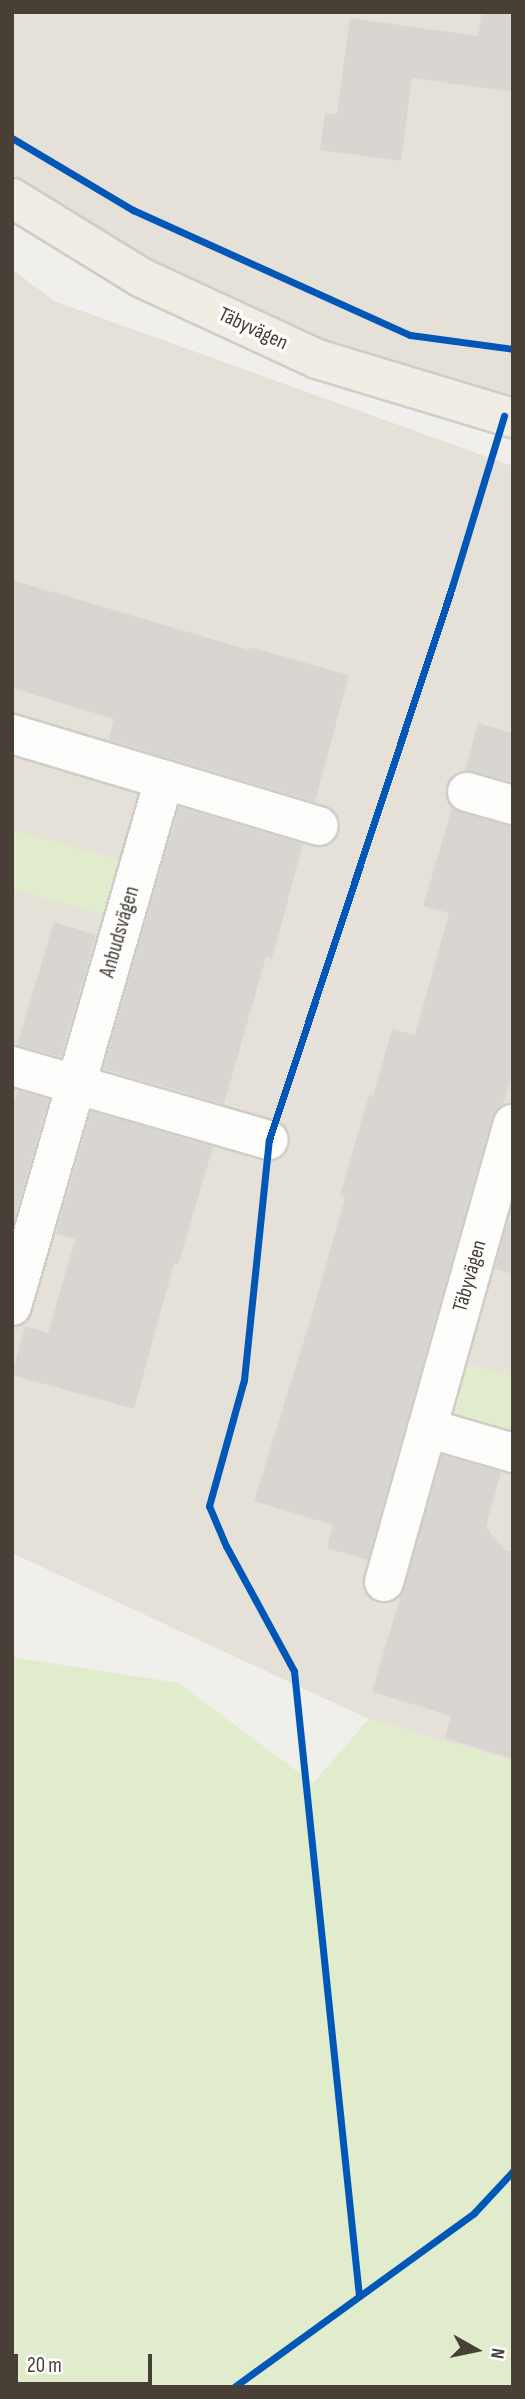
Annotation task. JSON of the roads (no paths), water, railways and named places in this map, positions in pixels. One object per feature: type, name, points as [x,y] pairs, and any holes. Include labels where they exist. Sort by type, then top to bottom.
[{"type":"main road","name":"Täbyvägen","points":[[12,198],[142,278],[317,359],[513,418]]},
{"type":"lane","points":[[13,736],[318,826]]},
{"type":"lane","name":"Anbudsvägen","points":[[12,1306],[164,780]]},
{"type":"lane","points":[[467,792],[513,805]]},
{"type":"lane","points":[[12,1066],[269,1140]]},
{"type":"lane","name":"Täbyvägen","points":[[384,1582],[513,1124]]},
{"type":"lane","points":[[427,1429],[513,1453]]}]
